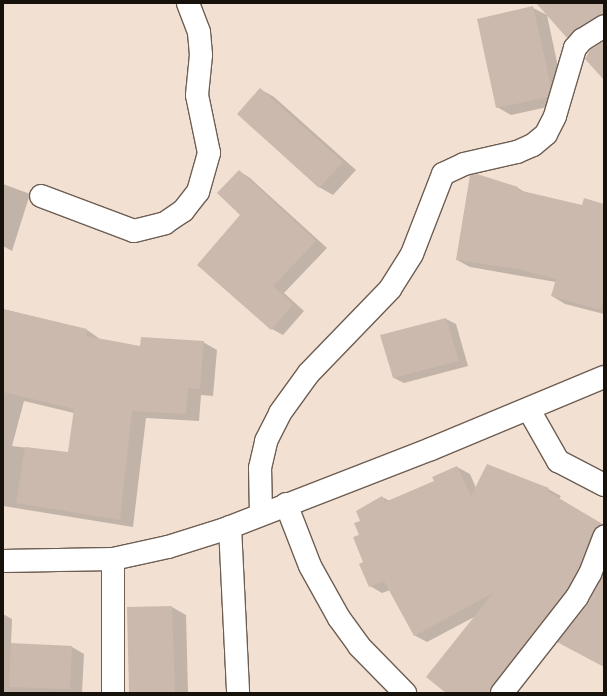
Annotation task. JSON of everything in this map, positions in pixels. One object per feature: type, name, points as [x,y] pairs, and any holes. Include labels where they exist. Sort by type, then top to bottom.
[{"type":"street","points":[[41,196],[134,231],[165,223],[183,211],[198,192],[210,153],[198,95],[201,55],[199,32],[188,3]]},
{"type":"street","points":[[261,514],[260,468],[266,441],[280,413],[309,373],[390,289],[412,254],[443,174],[464,164],[517,152],[533,145],[546,134],[555,116],[575,48],[582,40],[604,26]]},
{"type":"street","points":[[3,561],[113,559],[168,547],[230,527],[529,410],[604,377]]},
{"type":"street","points":[[529,410],[558,461],[604,485]]},
{"type":"street","points":[[286,504],[310,566],[339,618],[359,646],[405,693]]},
{"type":"street","points":[[230,527],[238,693]]},
{"type":"street","points":[[502,693],[577,597],[590,574],[604,537]]},
{"type":"street","points":[[113,559],[113,693]]},
{"type":"building","points":[[536,3],[604,3],[604,14],[575,29],[567,38]]},
{"type":"building","points":[[533,6],[551,86],[548,97],[496,108],[477,19]]},
{"type":"building","points":[[604,41],[604,80],[585,59],[590,50]]},
{"type":"building","points":[[260,88],[343,162],[319,188],[237,114]]},
{"type":"building","points":[[239,170],[316,241],[273,286],[293,304],[271,330],[197,265],[240,215],[217,193]]},
{"type":"building","points":[[477,174],[518,187],[518,190],[582,205],[584,198],[604,204],[604,296],[600,310],[551,296],[556,279],[518,269],[456,260],[470,175]]},
{"type":"building","points":[[3,309],[87,329],[86,336],[140,346],[141,337],[204,341],[200,389],[188,388],[186,414],[132,411],[120,520],[16,503],[25,447],[68,452],[74,409],[3,392]]},
{"type":"building","points":[[446,318],[459,361],[393,378],[380,335]]},
{"type":"building","points":[[487,464],[549,488],[547,491],[604,525],[596,527],[592,532],[579,569],[567,590],[489,693],[446,693],[426,677],[493,593],[414,636],[384,581],[369,587],[359,564],[363,562],[353,537],[359,535],[354,523],[360,521],[356,511],[382,496],[385,502],[434,481],[432,477],[457,466],[471,496]]},
{"type":"building","points":[[604,572],[604,667],[557,642],[587,605]]},
{"type":"building","points":[[172,606],[175,693],[129,693],[127,607]]},
{"type":"building","points":[[11,643],[72,646],[70,689],[9,687]]}]
